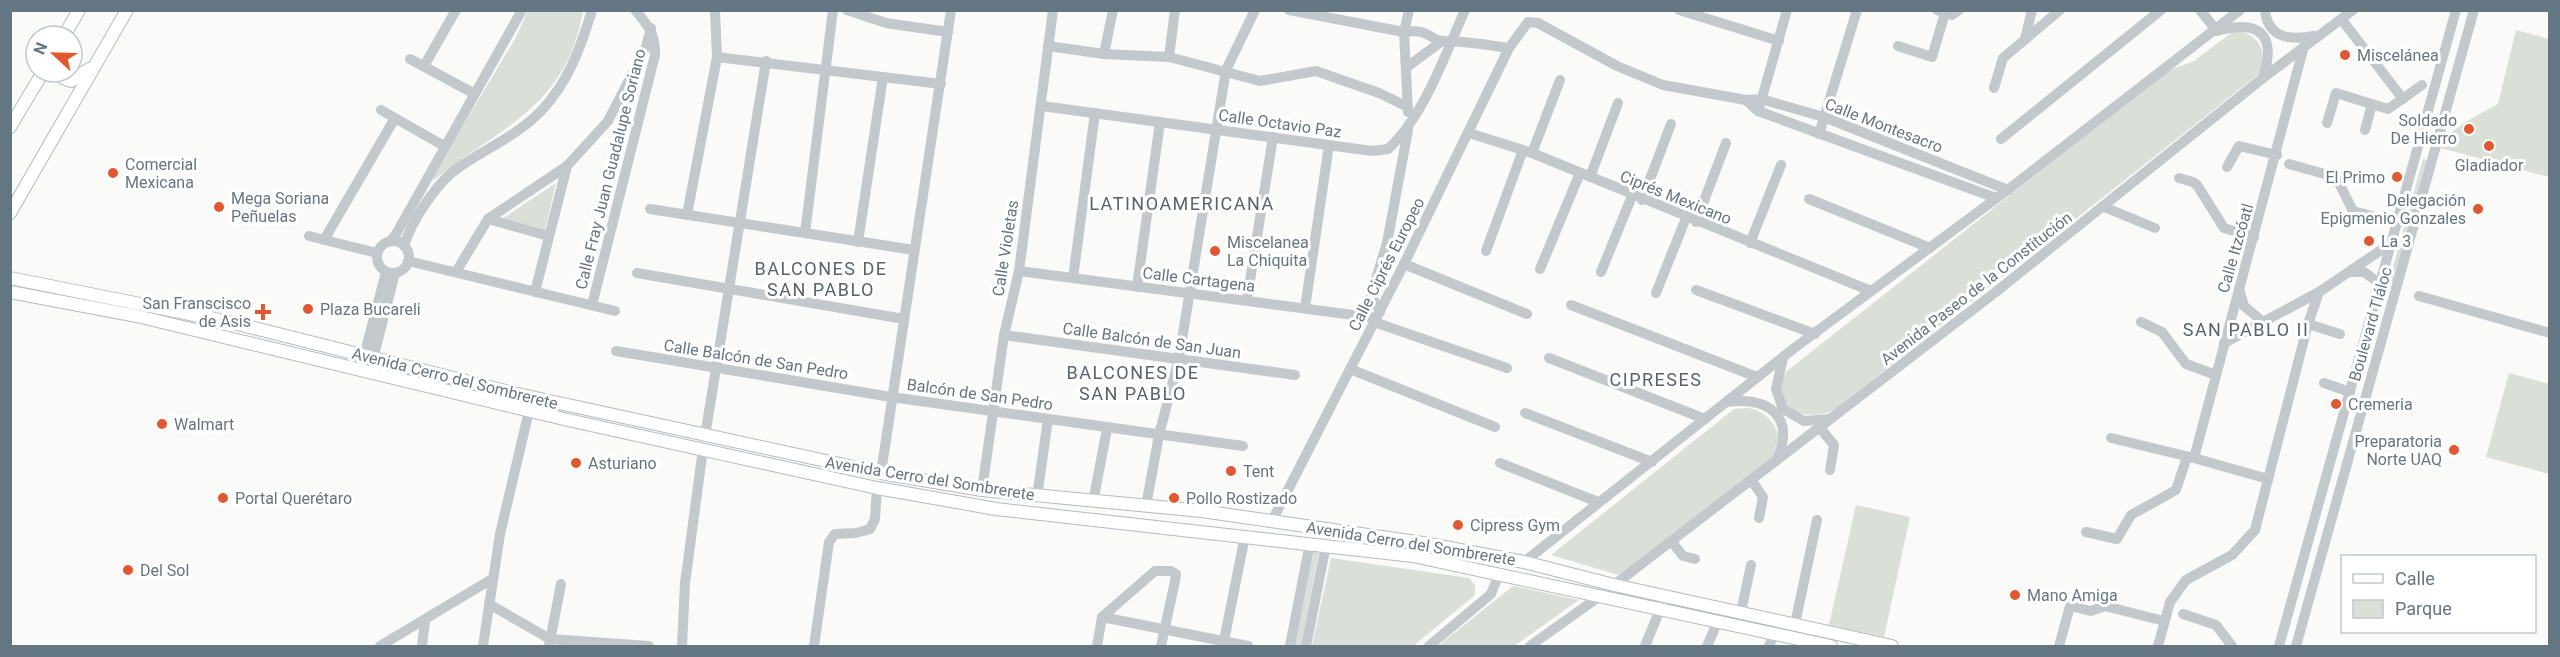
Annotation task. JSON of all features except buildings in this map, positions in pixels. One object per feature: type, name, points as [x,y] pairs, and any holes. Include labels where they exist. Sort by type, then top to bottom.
[{"type":"main road","points":[[71,24],[79,10]]},
{"type":"main road","points":[[10,213],[127,10]]},
{"type":"main road","points":[[84,73],[98,60]]},
{"type":"main road","points":[[10,127],[36,84]]},
{"type":"main road","name":"Avenida Cerro del Sombrerete","points":[[10,278],[236,323],[369,358],[705,436],[881,473],[982,490],[1272,521],[1423,543],[1524,562],[1614,585],[1892,646]]},
{"type":"main road","name":"Avenida Cerro del Sombrerete","points":[[10,292],[137,316],[529,411],[877,488],[996,509],[1413,556],[1830,646]]},
{"type":"street","points":[[424,66],[456,10]]},
{"type":"street","points":[[377,253],[395,236],[522,10]]},
{"type":"street","points":[[391,273],[405,268],[408,261],[404,246],[437,187],[457,168],[514,133],[541,112],[568,76],[592,10]]},
{"type":"street","name":"Calle Fray Juan Guadalupe Soriano","points":[[592,305],[655,56],[656,42],[651,28],[635,10]]},
{"type":"street","points":[[687,215],[717,57],[715,10]]},
{"type":"street","points":[[805,233],[833,10]]},
{"type":"street","points":[[846,10],[886,23],[948,32]]},
{"type":"street","points":[[881,473],[951,10]]},
{"type":"street","name":"Calle Violetas","points":[[982,490],[1004,335],[1019,271],[1053,10]]},
{"type":"street","points":[[1104,54],[1113,10]]},
{"type":"street","points":[[1169,57],[1175,10]]},
{"type":"street","points":[[1146,506],[1159,435],[1179,358],[1226,72],[1255,10]]},
{"type":"street","points":[[1289,10],[1404,32],[1420,30],[1447,40],[1509,48]]},
{"type":"street","points":[[1377,317],[1371,295],[1387,243],[1409,124],[1404,32],[1409,10]]},
{"type":"street","name":"Calle Octavio Paz","points":[[1042,106],[1372,151],[1388,149],[1409,124],[1441,66],[1447,40],[1465,10]]},
{"type":"street","points":[[1679,10],[1779,41]]},
{"type":"street","points":[[1758,111],[1787,10]]},
{"type":"street","points":[[1819,134],[1857,10]]},
{"type":"street","points":[[1898,46],[1932,57],[1941,12],[1954,15],[1959,10]]},
{"type":"street","points":[[2025,39],[2032,10]]},
{"type":"street","points":[[1994,88],[2000,61],[2060,10]]},
{"type":"street","points":[[2001,139],[2161,10]]},
{"type":"street","points":[[2200,10],[2217,31]]},
{"type":"street","points":[[1524,562],[1757,377],[2008,190],[2217,31],[2240,10]]},
{"type":"street","points":[[2265,10],[2267,22],[2279,35],[2291,39],[2318,35]]},
{"type":"street","name":"Avenida Paseo de la Constitución","points":[[1614,585],[1775,464],[2104,207],[2263,78],[2353,10]]},
{"type":"street","name":"Boulevard Tláloc","points":[[2278,646],[2393,242],[2456,10]]},
{"type":"street","name":"Boulevard Tláloc","points":[[2296,646],[2474,10]]},
{"type":"street","points":[[2342,20],[2403,99]]},
{"type":"street","name":"Calle Montesacro","points":[[1528,22],[1538,23],[1617,66],[1663,85],[1746,100],[1761,99],[1824,117],[2008,190]]},
{"type":"street","name":"Calle Ciprés Europeo","points":[[1272,521],[1404,264],[1509,48],[1528,22]]},
{"type":"street","points":[[2217,31],[2244,25],[2255,28],[2263,35],[2270,51],[2263,78]]},
{"type":"street","points":[[456,272],[488,219],[567,166],[608,121],[646,47],[651,28]]},
{"type":"street","points":[[1407,67],[1447,40]]},
{"type":"street","points":[[1048,46],[1104,54],[1169,57],[1260,81],[1316,71],[1379,93],[1408,107]]},
{"type":"street","name":"Calle Itzcóatl","points":[[2086,532],[2117,539],[2131,516],[2176,490],[2190,457],[2216,375],[2277,155],[2304,46]]},
{"type":"street","points":[[717,57],[766,61],[941,84]]},
{"type":"street","points":[[410,59],[475,94]]},
{"type":"street","points":[[705,436],[766,61]]},
{"type":"street","points":[[858,242],[883,76]]},
{"type":"street","points":[[1486,251],[1560,80]]},
{"type":"street","points":[[2327,123],[2336,93],[2388,110],[2422,85]]},
{"type":"street","name":"Calle Montesacro","points":[[1746,100],[1758,111],[1996,198]]},
{"type":"street","points":[[1540,269],[1618,103]]},
{"type":"street","points":[[2365,130],[2372,104]]},
{"type":"street","points":[[381,110],[444,146]]},
{"type":"street","points":[[1073,278],[1095,113]]},
{"type":"street","points":[[324,240],[395,118]]},
{"type":"street","points":[[1137,287],[1160,122]]},
{"type":"street","points":[[1601,272],[1671,124]]},
{"type":"street","name":"Ciprés Mexicano","points":[[1469,133],[1528,152],[1691,220],[1871,291]]},
{"type":"street","points":[[1247,299],[1273,137]]},
{"type":"street","points":[[1656,293],[1726,143]]},
{"type":"street","points":[[1305,308],[1329,145]]},
{"type":"street","points":[[2227,167],[2239,146],[2277,155]]},
{"type":"street","points":[[2289,164],[2337,179],[2353,211],[2398,223]]},
{"type":"street","points":[[1750,243],[1781,165]]},
{"type":"street","points":[[535,292],[567,166]]},
{"type":"street","points":[[2179,178],[2197,185],[2223,228],[2254,237]]},
{"type":"street","points":[[1809,199],[1930,248]]},
{"type":"street","points":[[2104,207],[2155,228]]},
{"type":"street","points":[[650,209],[914,250]]},
{"type":"street","points":[[488,219],[549,236]]},
{"type":"street","points":[[309,236],[377,253]]},
{"type":"street","points":[[389,242],[404,246]]},
{"type":"street","points":[[2224,343],[2319,292],[2393,242]]},
{"type":"street","points":[[377,253],[378,264],[391,273]]},
{"type":"street","points":[[408,261],[615,311]]},
{"type":"street","points":[[1404,264],[1527,314]]},
{"type":"street","name":"Calle Cartagena","points":[[1019,271],[1377,317],[1507,368]]},
{"type":"street","points":[[2350,272],[2364,272],[2375,278],[2380,285],[2396,290]]},
{"type":"street","points":[[369,358],[391,273]]},
{"type":"street","points":[[636,273],[904,319]]},
{"type":"street","points":[[1696,290],[1815,334]]},
{"type":"street","points":[[2239,290],[2244,306],[2262,321]]},
{"type":"street","points":[[2158,646],[2170,602],[2186,580],[2232,555],[2255,530],[2308,324],[2319,292]]},
{"type":"street","points":[[2419,296],[2550,333]]},
{"type":"street","points":[[1571,305],[1757,377]]},
{"type":"street","points":[[2141,322],[2162,332],[2182,361],[2216,375]]},
{"type":"street","points":[[2308,324],[2340,334]]},
{"type":"street","name":"Calle Balcón de San Juan","points":[[1004,335],[1295,375]]},
{"type":"street","name":"Calle Balcón de San Pedro","points":[[616,351],[891,397]]},
{"type":"street","points":[[1549,358],[1705,419]]},
{"type":"street","points":[[1783,358],[1776,389],[1783,409],[1804,421],[1833,418]]},
{"type":"street","points":[[1350,369],[1495,428]]},
{"type":"street","points":[[2324,383],[2350,392]]},
{"type":"street","name":"Balcón de San Pedro","points":[[891,397],[1107,429],[1243,446]]},
{"type":"street","points":[[1726,402],[1755,402],[1777,415],[1782,425],[1784,438],[1775,464]]},
{"type":"street","points":[[483,646],[500,534],[529,411]]},
{"type":"street","points":[[1526,412],[1652,462]]},
{"type":"street","points":[[1037,496],[1048,419]]},
{"type":"street","points":[[1820,428],[1834,445],[1830,470]]},
{"type":"street","points":[[1094,502],[1107,429]]},
{"type":"street","points":[[2111,438],[2268,479]]},
{"type":"street","points":[[682,646],[685,583],[703,449]]},
{"type":"street","points":[[1500,463],[1598,502]]},
{"type":"street","points":[[1752,481],[1763,497],[1759,518]]},
{"type":"street","points":[[814,646],[830,542],[835,534],[856,533],[870,529],[874,519],[877,488]]},
{"type":"street","points":[[1064,516],[1066,499]]},
{"type":"street","points":[[1795,624],[1817,520]]},
{"type":"street","points":[[1223,644],[1245,536]]},
{"type":"street","points":[[1672,542],[1683,556],[1695,559]]},
{"type":"street","points":[[1290,646],[1310,543]]},
{"type":"street","points":[[1306,646],[1326,545]]},
{"type":"street","points":[[1741,612],[1751,565]]},
{"type":"street","points":[[1097,646],[1102,617],[1155,571],[1171,571],[1176,574],[1161,646]]},
{"type":"street","points":[[1429,646],[1491,594],[1499,574]]},
{"type":"street","points":[[380,646],[492,579]]},
{"type":"street","points":[[550,643],[561,584]]},
{"type":"street","points":[[1645,646],[1666,595]]},
{"type":"street","points":[[1530,646],[1600,596]]},
{"type":"street","points":[[489,604],[550,643],[649,646]]},
{"type":"street","points":[[2059,646],[2070,606],[2091,611],[2105,606],[2164,621]]},
{"type":"street","points":[[2183,614],[2216,625],[2232,646]]},
{"type":"street","points":[[1102,617],[1223,644],[1248,646]]},
{"type":"street","points":[[422,646],[424,621]]},
{"type":"street","points":[[1707,646],[1717,623]]},
{"type":"street","points":[[1769,646],[1774,634]]},
{"type":"green space","points":[[528,11],[583,11],[575,43],[562,70],[528,111],[434,180],[432,177],[515,39]]},
{"type":"green space","points":[[2235,30],[2250,35],[2260,45],[2263,58],[2260,73],[1833,411],[1809,415],[1786,407],[1780,384],[1787,371],[2169,70],[2194,61]]},
{"type":"green space","points":[[2516,30],[2549,39],[2549,177],[2437,147],[2438,142],[2467,121],[2498,104]]},
{"type":"green space","points":[[2423,159],[2427,160],[2393,282],[2389,281]]},
{"type":"green space","points":[[556,183],[545,230],[503,218]]},
{"type":"green space","points":[[2509,373],[2549,384],[2549,474],[2486,457]]},
{"type":"green space","points":[[1749,408],[1764,414],[1777,431],[1779,436],[1772,459],[1619,575],[1551,555],[1734,409]]},
{"type":"green space","points":[[1856,505],[1910,517],[1884,637],[1829,625]]},
{"type":"green space","points":[[1314,550],[1319,551],[1301,646],[1295,646]]},
{"type":"green space","points":[[1331,558],[1469,578],[1475,585],[1475,595],[1413,646],[1312,646]]},
{"type":"green space","points":[[1513,586],[1579,600],[1514,646],[1438,646]]},
{"type":"place","name":"Miscelánea","points":[[2345,55]]},
{"type":"place","name":"Soldado De Hierro","points":[[2469,129]]},
{"type":"place","name":"Gladiador","points":[[2489,146]]},
{"type":"place","name":"Comercial Mexicana","points":[[113,173]]},
{"type":"place","name":"El Primo","points":[[2397,177]]},
{"type":"place","name":"Mega Soriana Peñuelas","points":[[219,207]]},
{"type":"place","name":"Delegación Epigmenio Gonzales","points":[[2478,209]]},
{"type":"place","name":"La 3","points":[[2369,241]]},
{"type":"place","name":"Miscelanea La Chiquita","points":[[1215,251]]},
{"type":"place","name":"Plaza Bucareli","points":[[308,309]]},
{"type":"place","name":"San Franscisco de Asis","points":[[263,312]]},
{"type":"place","name":"Cremeria","points":[[2336,404]]},
{"type":"place","name":"Walmart","points":[[162,424]]},
{"type":"place","name":"Preparatoria Norte UAQ","points":[[2454,450]]},
{"type":"place","name":"Asturiano","points":[[576,463]]},
{"type":"place","name":"Tent","points":[[1231,471]]},
{"type":"place","name":"Portal Querétaro","points":[[223,498]]},
{"type":"place","name":"Pollo Rostizado","points":[[1174,498]]},
{"type":"place","name":"Cipress Gym","points":[[1458,525]]},
{"type":"place","name":"Del Sol","points":[[128,570]]},
{"type":"place","name":"Mano Amiga","points":[[2015,595]]},
{"type":"district","name":"LATINOAMERICANA","points":[[1182,204]]},
{"type":"district","name":"BALCONES DE SAN PABLO","points":[[821,279]]},
{"type":"district","name":"SAN PABLO II","points":[[2246,330]]},
{"type":"district","name":"CIPRESES","points":[[1656,380]]},
{"type":"district","name":"BALCONES DE SAN PABLO","points":[[1133,383]]}]
